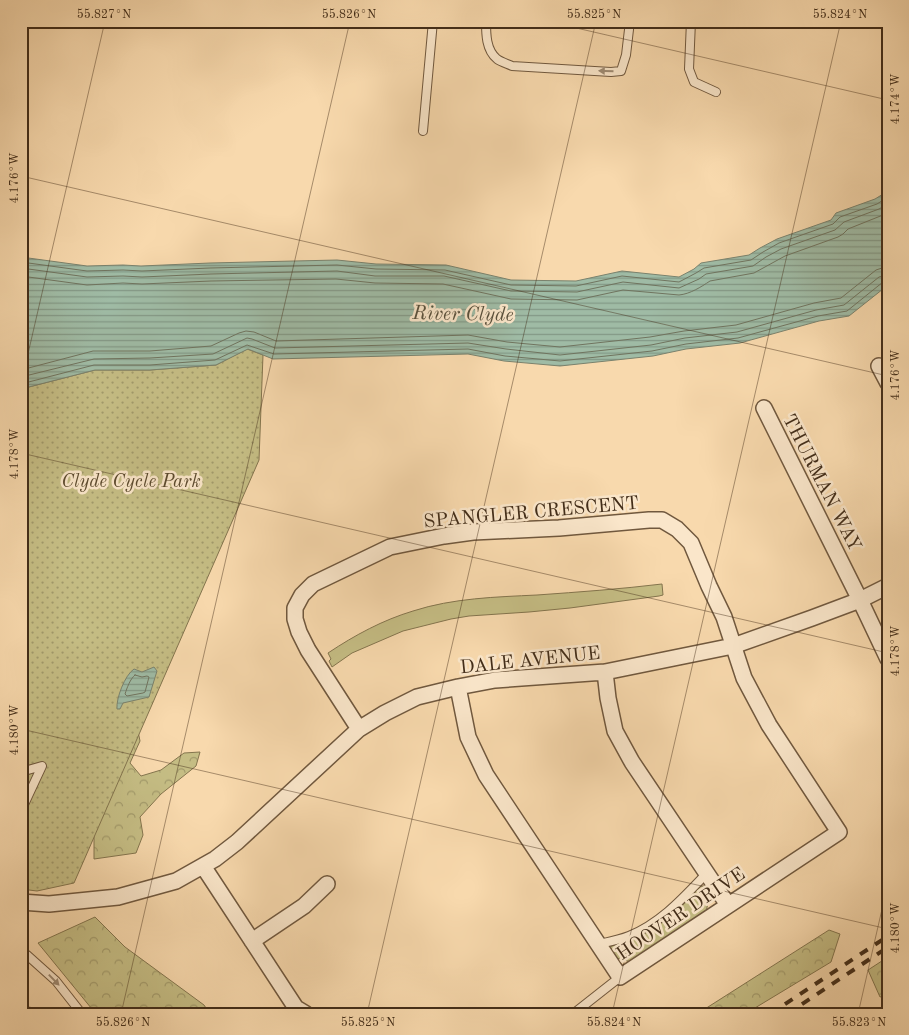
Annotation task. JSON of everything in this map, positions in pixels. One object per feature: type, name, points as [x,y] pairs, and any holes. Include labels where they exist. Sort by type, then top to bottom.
[{"type":"street","points":[[879,366],[888,383]]},
{"type":"street","name":"THURMAN WAY","points":[[764,408],[888,659]]},
{"type":"street","name":"SPANGLER CRESCENT","points":[[359,729],[308,650],[295,619],[296,608],[302,595],[313,584],[390,547],[473,532],[662,520],[677,529],[690,543],[724,617],[733,646]]},
{"type":"street","name":"DALE AVENUE","points":[[21,902],[49,904],[118,897],[176,881],[215,859],[237,842],[359,729],[384,713],[417,697],[495,680],[605,672],[733,646],[860,600],[888,586]]},
{"type":"street","name":"HOOVER DRIVE","points":[[458,687],[468,737],[486,775],[620,977],[838,832],[769,725],[744,678],[733,646]]},
{"type":"street","points":[[605,672],[608,698],[616,732],[632,762],[728,905]]},
{"type":"street","points":[[203,866],[296,1008],[306,1014]]},
{"type":"street","points":[[252,941],[304,906],[327,884]]},
{"type":"lane","points":[[423,131],[433,21]]},
{"type":"lane","points":[[486,21],[486,36],[491,51],[498,59],[512,66],[610,72],[622,71],[630,21]]},
{"type":"lane","points":[[691,21],[689,69],[694,82],[716,92]]},
{"type":"lane","points":[[21,772],[42,766],[21,811]]},
{"type":"lane","points":[[599,944],[628,937],[654,923],[706,874]]},
{"type":"lane","points":[[21,952],[27,955],[56,981],[82,1014]]},
{"type":"lane","points":[[573,1014],[620,977]]},
{"type":"green space","name":"Clyde Cycle Park","points":[[247,349],[263,355],[259,460],[74,883],[37,891],[21,889],[21,389],[95,370],[150,370],[216,365]]},
{"type":"green space","points":[[662,584],[663,595],[659,596],[570,608],[451,619],[403,631],[352,653],[332,667],[329,661],[331,659],[328,653],[380,623],[443,603]]},
{"type":"green space","points":[[136,721],[140,741],[130,763],[141,776],[161,770],[184,753],[200,752],[196,766],[161,794],[140,817],[143,835],[136,853],[94,859],[94,807]]},
{"type":"green space","points":[[701,886],[705,886],[710,894],[706,912],[631,962],[613,957],[609,950],[612,945],[636,938],[659,925],[679,909]]},
{"type":"green space","points":[[95,917],[125,947],[204,1005],[210,1014],[96,1014],[38,943]]},
{"type":"green space","points":[[829,930],[840,934],[831,962],[745,1014],[697,1014]]},
{"type":"green space","points":[[888,957],[888,995],[880,997],[868,970]]},
{"type":"water","name":"River Clyde","points":[[888,191],[888,285],[849,316],[819,321],[740,343],[686,349],[653,356],[560,366],[504,361],[468,354],[273,359],[248,349],[216,365],[150,370],[95,370],[21,389],[21,257],[87,266],[337,260],[376,264],[446,265],[511,280],[576,281],[622,271],[679,277],[701,263],[749,255],[777,239],[831,220],[836,213],[875,199]]},
{"type":"water","points":[[154,667],[157,671],[149,697],[123,703],[120,709],[117,709],[118,699],[127,676],[134,669],[142,672]]},
{"type":"railway","points":[[770,1014],[888,936]]},
{"type":"railway","points":[[787,1014],[888,947]]}]
